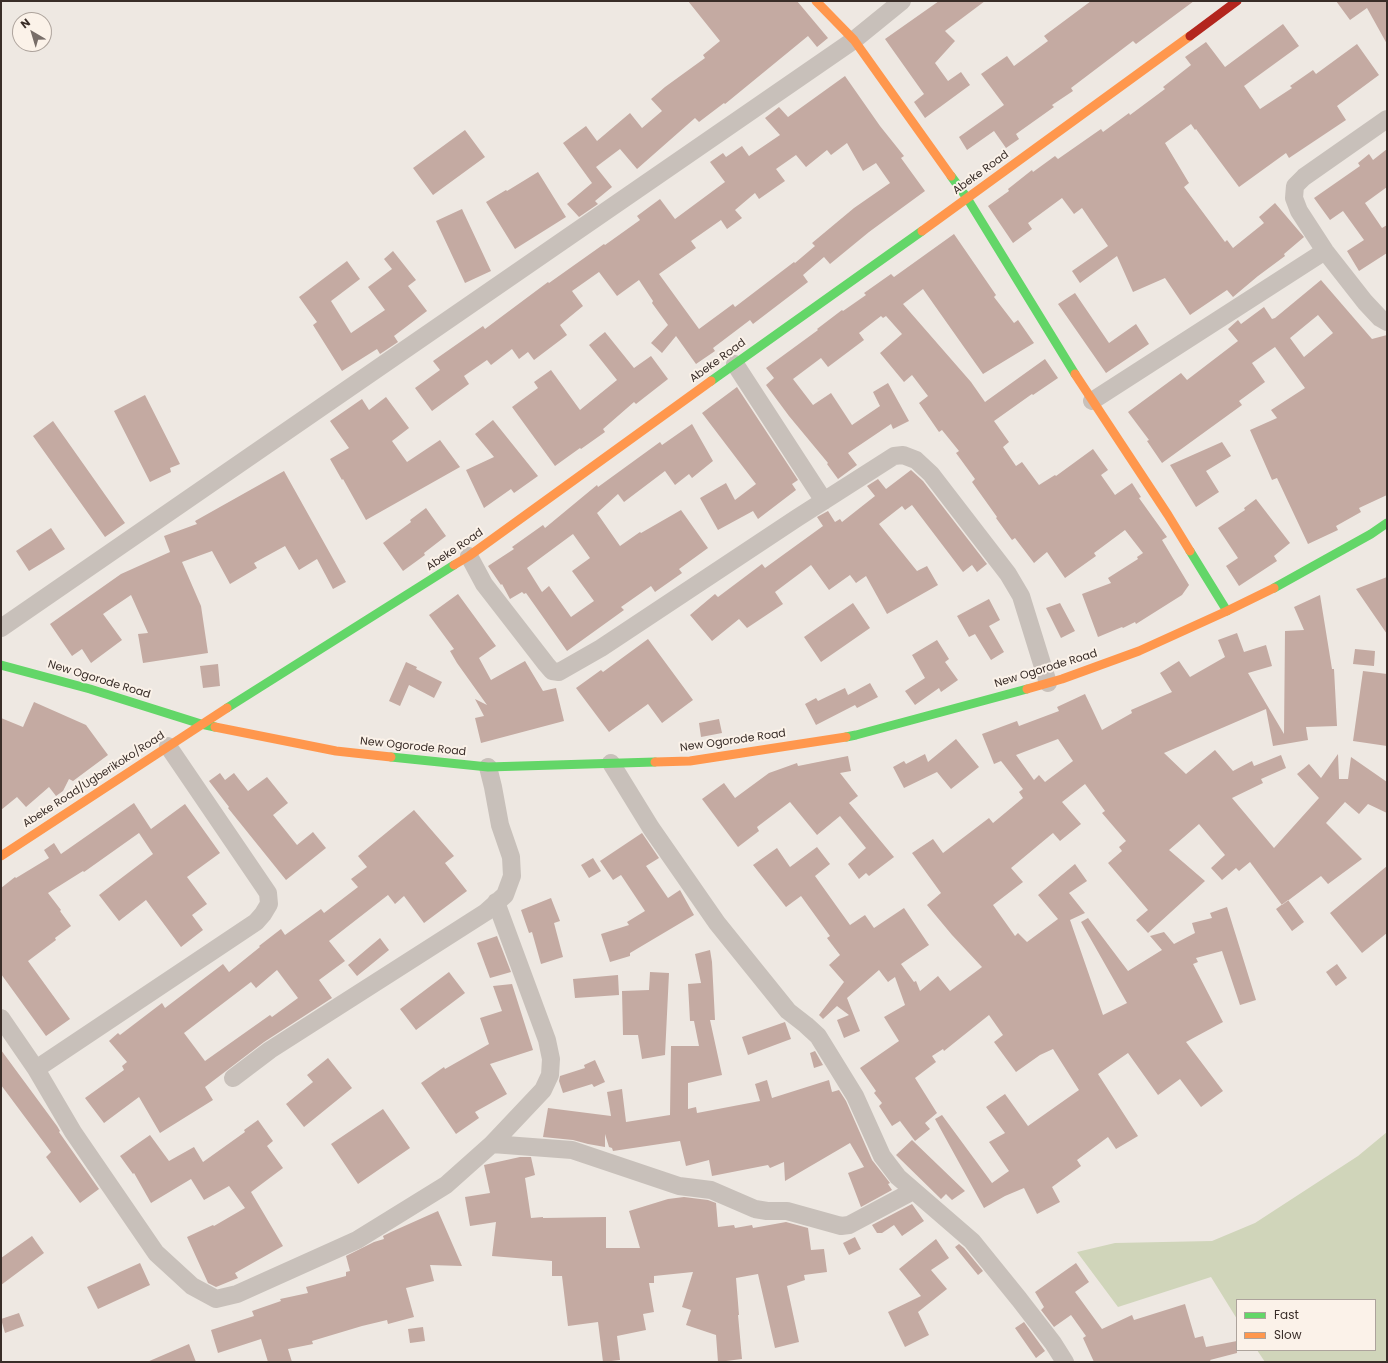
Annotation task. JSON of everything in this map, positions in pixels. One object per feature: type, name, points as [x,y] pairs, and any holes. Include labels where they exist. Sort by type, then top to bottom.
[{"type":"street","points":[[816,1],[854,40],[967,198],[1092,401],[1168,515],[1227,611]]},
{"type":"street","points":[[1,628],[854,40],[902,1]]},
{"type":"street","name":"Abeke Road","points":[[201,724],[469,556],[734,364],[967,198],[1237,1]]},
{"type":"street","points":[[1387,119],[1304,177],[1296,186],[1294,198],[1299,211],[1325,251],[1365,302],[1380,318],[1387,322]]},
{"type":"street","points":[[1092,401],[1325,251]]},
{"type":"street","points":[[734,364],[824,501]]},
{"type":"street","points":[[469,556],[484,584],[546,664],[552,671],[559,672],[601,648],[894,456],[903,455],[916,460],[931,474],[1008,574],[1021,596],[1048,683]]},
{"type":"street","name":"New Ogorode Road","points":[[1,664],[90,689],[201,724],[336,751],[488,767],[690,761],[856,735],[1062,679],[1139,651],[1227,611],[1288,581],[1371,534],[1387,523]]},
{"type":"street","name":"Abeke Road/Ugberikoko/Road","points":[[1,856],[201,724]]},
{"type":"street","points":[[36,1069],[256,922],[269,904],[268,892],[168,746]]},
{"type":"street","points":[[611,763],[651,828],[717,923],[788,1011],[818,1036],[855,1096],[882,1156],[898,1177],[972,1241],[1053,1343],[1065,1362]]},
{"type":"street","points":[[233,1078],[270,1050],[479,916],[505,895],[512,876],[511,857],[500,825],[494,787],[488,767]]},
{"type":"street","points":[[1,1018],[36,1069],[73,1132],[156,1253],[192,1286],[216,1299],[237,1294],[357,1240],[446,1185],[492,1144],[543,1090],[550,1075],[551,1059],[547,1040],[496,902]]},
{"type":"street","points":[[492,1144],[572,1150],[679,1186],[711,1190],[755,1209],[767,1211],[788,1211],[841,1226],[849,1225],[913,1191]]},
{"type":"green space","points":[[1387,1132],[1387,1362],[1265,1362],[1258,1351],[1376,1351],[1376,1299],[1236,1299],[1236,1317],[1211,1277],[1118,1307],[1077,1252],[1115,1243],[1212,1241],[1255,1223],[1358,1156]]},
{"type":"building","points":[[688,1],[797,1],[828,38],[817,47],[808,36],[725,104],[724,103],[699,122],[695,118],[637,169],[620,149],[596,167],[612,187],[595,201],[598,204],[579,217],[567,204],[592,183],[563,143],[586,126],[597,141],[630,113],[642,128],[662,111],[651,99],[705,58],[703,55],[720,41]]},
{"type":"building","points":[[939,1],[985,1],[945,31],[955,41],[935,63],[948,81],[961,72],[970,85],[925,118],[914,102],[924,94],[885,39]]},
{"type":"building","points":[[1091,1],[1194,1],[1136,44],[1133,41],[1071,88],[1073,91],[1052,105],[1054,107],[1016,134],[1019,139],[1006,148],[994,131],[967,150],[959,137],[1004,105],[981,74],[1007,56],[1014,66],[1048,41],[1044,36]]},
{"type":"building","points":[[1336,1],[1387,1],[1387,44],[1367,8],[1350,20]]},
{"type":"building","points":[[1283,24],[1299,46],[1244,86],[1260,109],[1292,88],[1290,86],[1313,70],[1316,74],[1357,44],[1379,75],[1337,106],[1346,120],[1289,158],[1286,153],[1239,187],[1191,124],[1165,143],[1189,183],[1184,187],[1225,242],[1227,240],[1233,248],[1264,223],[1259,217],[1275,203],[1304,237],[1284,254],[1285,256],[1233,297],[1227,290],[1190,315],[1165,278],[1133,292],[1117,256],[1080,283],[1072,271],[1108,246],[1082,208],[1074,214],[1062,198],[1028,223],[1032,229],[1013,243],[988,206],[1009,191],[1008,189],[1032,170],[1033,172],[1055,156],[1058,159],[1101,129],[1103,132],[1129,113],[1130,115],[1165,89],[1163,87],[1191,65],[1185,57],[1206,42],[1225,67]]},
{"type":"building","points":[[845,76],[880,126],[904,156],[901,158],[925,191],[869,232],[830,264],[824,257],[803,275],[808,282],[753,324],[750,320],[713,348],[715,351],[696,364],[676,336],[662,353],[651,343],[668,325],[652,303],[653,301],[639,280],[617,296],[599,272],[572,291],[583,306],[560,325],[567,335],[534,360],[528,352],[519,359],[512,349],[491,365],[487,360],[464,376],[469,384],[432,411],[415,388],[440,370],[433,361],[483,326],[485,329],[548,282],[549,283],[604,244],[605,245],[640,220],[637,216],[660,199],[675,219],[725,182],[710,162],[723,153],[726,157],[742,146],[749,156],[780,135],[765,118],[779,107],[788,117]],"holes":[[[847,143],[863,171],[876,163],[890,183],[854,208],[812,243],[815,246],[795,263],[794,262],[735,307],[733,304],[699,329],[659,274],[696,248],[691,241],[721,220],[727,229],[742,218],[735,210],[755,193],[759,199],[785,181],[776,169],[796,155],[806,167],[827,150],[831,155]]]},
{"type":"building","points":[[465,130],[485,157],[433,195],[413,168]]},
{"type":"building","points":[[1387,149],[1387,187],[1365,203],[1382,228],[1387,225],[1387,253],[1359,271],[1347,251],[1364,240],[1343,211],[1330,220],[1314,198],[1360,166],[1358,163],[1369,154],[1373,160]]},
{"type":"building","points":[[538,172],[566,217],[515,249],[486,202]]},
{"type":"building","points":[[462,209],[491,271],[465,283],[436,221]]},
{"type":"building","points":[[954,234],[996,295],[994,297],[1014,323],[1018,320],[1034,343],[983,374],[923,289],[903,304],[971,382],[985,402],[1045,359],[1058,378],[1033,395],[1032,394],[994,421],[1009,442],[1003,447],[1016,466],[1022,462],[1039,485],[1055,475],[1056,476],[1093,449],[1108,470],[1101,475],[1115,495],[1132,483],[1141,497],[1139,498],[1167,537],[1162,540],[1189,585],[1182,595],[1136,624],[1135,622],[1098,637],[1082,594],[1111,583],[1108,578],[1138,559],[1137,557],[1143,553],[1125,530],[1094,553],[1096,556],[1065,578],[1047,552],[1034,563],[1015,538],[1012,540],[996,518],[997,517],[972,482],[975,479],[956,453],[959,451],[942,430],[939,432],[919,403],[928,396],[912,375],[904,382],[880,353],[902,334],[886,316],[883,318],[881,316],[859,333],[864,340],[828,367],[821,358],[793,379],[813,405],[831,393],[852,425],[880,406],[873,392],[888,383],[909,421],[893,429],[891,424],[848,453],[857,465],[838,479],[827,464],[828,463],[789,416],[766,385],[774,378],[766,368],[818,330],[817,329],[842,310],[843,311],[866,295],[864,293],[891,274],[894,277]]},
{"type":"building","points":[[393,251],[416,280],[408,286],[427,311],[394,336],[398,342],[380,354],[377,349],[342,371],[313,325],[317,322],[299,297],[347,261],[360,279],[331,301],[351,333],[385,310],[368,287],[392,269],[384,259]]},
{"type":"building","points":[[1321,280],[1372,339],[1387,335],[1387,495],[1359,508],[1361,512],[1336,526],[1338,530],[1308,544],[1277,478],[1272,480],[1250,430],[1277,418],[1271,410],[1305,388],[1275,347],[1252,363],[1265,382],[1239,401],[1242,405],[1162,463],[1147,441],[1149,440],[1128,412],[1181,373],[1187,380],[1238,341],[1228,329],[1238,320],[1241,324],[1264,307],[1272,319]],"holes":[[[1318,315],[1333,333],[1304,357],[1290,338]]]},
{"type":"building","points":[[1075,293],[1109,343],[1136,324],[1149,344],[1106,373],[1058,304]]},
{"type":"building","points":[[605,332],[634,368],[651,356],[668,379],[636,404],[634,402],[603,429],[605,432],[555,466],[512,407],[538,388],[534,382],[551,370],[580,410],[617,380],[589,345]]},
{"type":"building","points":[[737,387],[798,480],[792,484],[796,490],[758,519],[753,511],[718,530],[700,498],[726,483],[735,500],[756,484],[702,413]]},
{"type":"building","points":[[145,395],[180,464],[170,468],[171,472],[150,482],[114,411]]},
{"type":"building","points":[[386,397],[409,428],[392,441],[407,462],[440,440],[460,467],[366,520],[330,459],[349,448],[330,421],[362,399],[369,410]]},
{"type":"building","points":[[493,420],[538,476],[514,493],[511,489],[484,508],[466,470],[494,457],[475,434]]},
{"type":"building","points":[[53,421],[125,523],[105,537],[33,436]]},
{"type":"building","points":[[692,424],[713,461],[692,478],[689,474],[675,485],[665,471],[624,502],[618,494],[597,513],[620,546],[640,532],[641,533],[681,510],[708,548],[679,569],[682,573],[655,592],[651,586],[621,607],[624,610],[567,651],[526,593],[524,594],[522,592],[510,599],[502,584],[501,585],[488,566],[514,549],[512,547],[543,525],[545,528],[597,485],[598,487],[660,442],[662,445]],"holes":[[[573,534],[590,558],[572,571],[594,601],[571,617],[549,586],[542,592],[527,568]]]},
{"type":"building","points":[[1222,442],[1231,456],[1206,471],[1219,492],[1196,507],[1170,465]]},
{"type":"building","points":[[911,470],[923,481],[987,564],[977,572],[972,565],[963,572],[912,505],[905,510],[902,506],[879,524],[917,571],[927,566],[938,585],[887,614],[866,576],[856,583],[850,575],[829,590],[811,565],[775,592],[783,604],[747,628],[739,619],[712,641],[690,615],[715,594],[718,597],[762,564],[765,568],[823,526],[817,517],[828,511],[835,522],[840,519],[842,522],[875,496],[867,486],[878,479],[886,489]]},
{"type":"building","points":[[284,471],[346,582],[333,589],[317,559],[299,570],[285,546],[254,563],[257,568],[230,584],[212,551],[182,562],[201,606],[208,653],[143,663],[138,634],[148,633],[131,595],[103,614],[122,640],[91,663],[82,649],[72,656],[50,624],[121,574],[170,552],[164,536],[197,524],[195,521]]},
{"type":"building","points":[[1256,499],[1290,543],[1274,556],[1277,561],[1239,586],[1226,566],[1238,558],[1218,528],[1245,510],[1244,508]]},
{"type":"building","points":[[426,508],[446,536],[424,553],[425,555],[403,571],[383,543],[411,522],[410,520]]},
{"type":"building","points":[[51,528],[65,549],[29,571],[16,551]]},
{"type":"building","points":[[1387,577],[1387,634],[1356,589]]},
{"type":"building","points":[[458,594],[496,646],[479,658],[491,680],[525,661],[543,691],[556,688],[564,721],[481,743],[475,718],[484,716],[475,699],[487,705],[457,663],[450,651],[454,649],[429,615]]},
{"type":"building","points":[[1320,595],[1332,669],[1334,669],[1337,726],[1306,727],[1308,740],[1273,746],[1266,709],[1164,753],[1186,774],[1215,750],[1233,771],[1252,761],[1254,766],[1281,755],[1286,768],[1261,779],[1263,783],[1232,798],[1274,848],[1319,798],[1297,774],[1309,764],[1321,778],[1338,754],[1339,779],[1348,779],[1351,757],[1387,782],[1387,813],[1368,804],[1359,814],[1345,802],[1326,823],[1362,859],[1328,884],[1321,876],[1282,905],[1250,862],[1239,871],[1236,868],[1222,880],[1211,868],[1225,855],[1199,824],[1169,850],[1205,881],[1148,933],[1136,920],[1148,910],[1108,863],[1122,851],[1119,847],[1126,841],[1102,813],[1105,811],[1085,784],[1062,802],[1081,824],[1060,841],[1053,833],[1011,868],[1023,882],[993,905],[1015,936],[1018,933],[1027,942],[1058,919],[1038,895],[1075,864],[1087,881],[1069,893],[1085,913],[1070,920],[1103,1015],[1127,1003],[1081,922],[1088,918],[1128,971],[1162,950],[1150,936],[1164,932],[1174,944],[1195,933],[1192,923],[1212,918],[1210,913],[1227,907],[1256,1000],[1240,1005],[1222,951],[1196,958],[1198,962],[1193,964],[1223,1022],[1186,1042],[1223,1091],[1201,1107],[1180,1079],[1158,1095],[1128,1053],[1098,1074],[1138,1136],[1116,1149],[1108,1137],[1077,1160],[1081,1166],[1052,1187],[1060,1202],[1037,1214],[1024,1188],[1005,1196],[984,1208],[935,1119],[942,1115],[992,1183],[1009,1171],[989,1142],[1005,1133],[986,1107],[1005,1094],[1028,1126],[1079,1090],[1053,1049],[1040,1055],[1016,1072],[994,1042],[1003,1035],[989,1015],[944,1051],[943,1049],[932,1056],[936,1062],[915,1078],[937,1113],[925,1123],[930,1129],[915,1141],[900,1121],[892,1126],[879,1106],[882,1103],[874,1093],[876,1091],[860,1068],[899,1041],[884,1017],[905,1005],[895,977],[888,982],[879,970],[847,998],[860,1031],[844,1038],[837,1020],[849,1015],[837,1006],[823,1019],[819,1015],[844,982],[829,965],[840,955],[827,938],[830,936],[801,896],[786,907],[753,865],[777,848],[790,867],[817,847],[830,864],[815,876],[850,925],[865,915],[874,928],[904,908],[929,945],[901,964],[914,982],[916,981],[920,991],[938,976],[950,991],[982,967],[952,935],[927,905],[941,893],[912,853],[933,839],[943,853],[989,818],[993,823],[1023,798],[1019,792],[1023,789],[1001,761],[994,764],[982,734],[1017,721],[1019,726],[1059,711],[1057,707],[1085,694],[1102,730],[1132,713],[1131,710],[1172,692],[1160,673],[1179,661],[1190,677],[1225,657],[1218,640],[1237,633],[1244,652],[1266,645],[1272,666],[1248,673],[1284,734],[1285,631],[1304,630],[1294,607]],"holes":[[[1058,739],[1073,761],[1045,782],[1039,775],[1034,780],[1016,755]]]},
{"type":"building","points":[[989,599],[1000,620],[989,626],[1004,652],[991,660],[975,634],[969,637],[957,616]]},
{"type":"building","points":[[853,603],[870,628],[821,662],[804,637]]},
{"type":"building","points":[[1060,603],[1075,631],[1061,638],[1046,608]]},
{"type":"building","points":[[648,639],[693,700],[662,723],[648,704],[609,732],[576,688],[601,670],[603,672]]},
{"type":"building","points":[[937,640],[949,659],[945,662],[958,680],[941,692],[939,688],[915,705],[905,691],[925,678],[912,655]]},
{"type":"building","points":[[1355,649],[1375,651],[1374,666],[1353,664]]},
{"type":"building","points":[[406,662],[417,667],[416,669],[442,682],[434,698],[409,685],[400,706],[389,701]]},
{"type":"building","points":[[218,664],[220,686],[203,688],[200,666]]},
{"type":"building","points":[[1363,671],[1387,674],[1387,746],[1353,741]]},
{"type":"building","points":[[870,683],[878,697],[857,708],[855,705],[816,725],[805,704],[816,698],[818,701],[845,688],[848,695]]},
{"type":"building","points":[[34,702],[86,725],[108,755],[73,781],[69,779],[63,791],[56,796],[49,787],[26,807],[17,797],[1,810],[1,718],[23,727]]},
{"type":"building","points":[[719,719],[722,733],[701,737],[699,723]]},
{"type":"building","points":[[956,739],[979,767],[951,789],[937,772],[904,788],[893,767],[904,761],[906,764],[925,754],[928,762]]},
{"type":"building","points":[[848,756],[851,771],[840,773],[858,796],[849,803],[894,857],[869,876],[866,873],[859,879],[848,864],[866,848],[840,816],[817,835],[790,802],[757,827],[759,831],[738,847],[702,799],[724,783],[735,798],[769,773],[797,763],[798,766]]},
{"type":"building","points":[[220,773],[225,780],[234,773],[248,791],[267,777],[288,803],[273,815],[297,845],[313,832],[326,848],[286,880],[228,808],[229,807],[209,781]]},
{"type":"building","points":[[134,803],[151,829],[185,804],[220,853],[187,877],[207,904],[192,915],[203,930],[181,947],[146,900],[119,921],[99,895],[153,854],[139,833],[84,872],[83,871],[48,893],[71,926],[55,938],[56,940],[28,961],[70,1019],[46,1036],[1,974],[1,888],[15,877],[16,878],[49,858],[44,850],[54,843],[61,854]]},
{"type":"building","points":[[414,810],[454,856],[445,863],[467,891],[424,923],[404,896],[395,904],[388,895],[329,941],[345,961],[319,980],[332,998],[264,1042],[205,1087],[213,1100],[160,1133],[139,1097],[104,1123],[85,1098],[124,1070],[122,1066],[127,1062],[109,1041],[118,1033],[120,1035],[162,1003],[165,1008],[223,964],[229,972],[281,929],[285,935],[321,909],[324,913],[358,887],[351,879],[367,867],[358,856]],"holes":[[[277,970],[298,998],[272,1017],[270,1015],[205,1061],[184,1033],[251,982],[256,988]]]},
{"type":"building","points":[[642,833],[659,858],[646,866],[668,898],[680,890],[694,915],[630,953],[630,956],[610,962],[601,934],[629,925],[627,922],[645,911],[621,875],[613,880],[600,861]]},
{"type":"building","points":[[593,858],[601,871],[589,878],[581,865]]},
{"type":"building","points":[[1387,866],[1387,933],[1362,953],[1330,913]]},
{"type":"building","points":[[551,898],[560,921],[554,923],[563,957],[541,964],[532,932],[529,933],[521,910]]},
{"type":"building","points":[[1288,900],[1304,922],[1292,931],[1276,909]]},
{"type":"building","points":[[497,936],[511,972],[490,978],[477,943]]},
{"type":"building","points":[[380,938],[389,950],[357,976],[348,965]]},
{"type":"building","points":[[710,950],[715,1020],[710,1020],[722,1075],[688,1083],[688,1109],[696,1107],[697,1113],[760,1101],[755,1084],[767,1080],[772,1098],[829,1080],[832,1092],[839,1090],[846,1101],[872,1160],[890,1183],[888,1184],[892,1190],[861,1207],[848,1173],[864,1167],[850,1143],[785,1181],[784,1162],[770,1168],[768,1165],[712,1176],[709,1160],[686,1166],[680,1141],[613,1151],[612,1148],[609,1147],[605,1134],[605,1147],[573,1140],[543,1137],[548,1108],[611,1116],[607,1092],[622,1089],[626,1122],[670,1115],[671,1046],[699,1046],[694,1021],[690,1021],[688,984],[701,983],[695,954]]},
{"type":"building","points":[[1337,964],[1347,978],[1336,986],[1326,972]]},
{"type":"building","points":[[449,972],[465,993],[416,1030],[400,1009]]},
{"type":"building","points":[[650,972],[669,973],[665,1055],[642,1059],[638,1035],[623,1035],[622,991],[649,990]]},
{"type":"building","points":[[618,975],[619,995],[575,998],[573,979]]},
{"type":"building","points":[[512,984],[533,1050],[490,1064],[507,1094],[475,1112],[479,1118],[456,1134],[421,1083],[444,1067],[445,1069],[489,1044],[480,1018],[502,1011],[493,986]]},
{"type":"building","points":[[785,1022],[791,1039],[748,1055],[742,1037]]},
{"type":"building","points":[[1,1050],[57,1126],[60,1131],[59,1132],[99,1189],[80,1203],[46,1157],[51,1152],[1,1085]]},
{"type":"building","points":[[815,1051],[823,1065],[814,1068],[810,1053]]},
{"type":"building","points":[[328,1058],[352,1088],[304,1127],[286,1104],[313,1082],[307,1075]]},
{"type":"building","points":[[595,1060],[605,1082],[594,1087],[592,1084],[563,1093],[559,1081],[560,1076],[585,1068],[584,1065]]},
{"type":"building","points":[[383,1109],[410,1148],[358,1184],[331,1144]]},
{"type":"building","points":[[258,1120],[273,1141],[267,1146],[283,1168],[251,1192],[283,1246],[235,1273],[238,1278],[216,1287],[208,1283],[187,1237],[213,1225],[214,1226],[245,1208],[229,1186],[204,1200],[191,1179],[151,1203],[134,1173],[133,1174],[120,1156],[150,1135],[169,1161],[194,1147],[203,1162],[245,1132],[244,1130]]},
{"type":"building","points":[[912,1140],[965,1191],[952,1200],[946,1194],[941,1199],[896,1155]]},
{"type":"building","points":[[520,1157],[531,1157],[535,1175],[525,1178],[531,1218],[606,1217],[606,1248],[640,1248],[629,1211],[668,1199],[684,1197],[708,1200],[716,1203],[718,1227],[734,1225],[735,1228],[752,1225],[753,1228],[786,1222],[808,1228],[811,1250],[824,1249],[827,1272],[804,1275],[805,1280],[787,1286],[799,1342],[775,1348],[758,1274],[736,1278],[742,1359],[718,1362],[716,1335],[686,1325],[691,1310],[682,1307],[693,1272],[654,1276],[654,1283],[649,1283],[654,1312],[643,1314],[646,1330],[617,1336],[620,1360],[603,1362],[598,1322],[568,1326],[562,1276],[552,1276],[552,1261],[492,1256],[496,1222],[470,1226],[465,1197],[490,1193],[484,1165]]},
{"type":"building","points":[[912,1204],[924,1221],[902,1236],[894,1225],[882,1233],[877,1233],[872,1225]]},
{"type":"building","points":[[438,1211],[462,1266],[430,1265],[434,1281],[406,1288],[414,1317],[388,1324],[387,1320],[362,1326],[312,1341],[313,1344],[288,1349],[292,1362],[268,1362],[261,1339],[218,1353],[211,1330],[254,1316],[252,1311],[281,1301],[280,1299],[308,1293],[306,1287],[346,1276],[346,1272],[350,1271],[346,1256],[374,1242],[384,1239],[383,1236],[391,1232]]},
{"type":"building","points":[[32,1236],[44,1253],[1,1285],[1,1258]]},
{"type":"building","points":[[855,1237],[861,1249],[849,1255],[843,1243]]},
{"type":"building","points":[[936,1239],[949,1258],[931,1270],[947,1289],[918,1312],[929,1335],[905,1347],[888,1312],[921,1296],[899,1269]]},
{"type":"building","points":[[959,1244],[983,1271],[978,1275],[955,1247]]},
{"type":"building","points":[[140,1263],[150,1285],[98,1309],[87,1287]]},
{"type":"building","points":[[1076,1263],[1089,1282],[1075,1292],[1102,1329],[1132,1315],[1134,1320],[1185,1304],[1195,1338],[1203,1336],[1206,1347],[1236,1341],[1237,1353],[1210,1360],[1211,1362],[1094,1362],[1083,1338],[1086,1336],[1071,1315],[1054,1327],[1041,1310],[1044,1307],[1035,1292]]},
{"type":"building","points":[[19,1313],[24,1326],[5,1333],[1,1319]]},
{"type":"building","points":[[1024,1322],[1045,1351],[1036,1358],[1015,1328]]},
{"type":"building","points":[[423,1327],[425,1341],[410,1343],[408,1329]]},
{"type":"building","points":[[189,1344],[196,1362],[147,1362]]},
{"type":"traffic: fast","points":[[951,176],[967,198],[1075,374]]},
{"type":"traffic: fast","points":[[711,381],[922,231]]},
{"type":"traffic: fast","points":[[1274,588],[1371,534],[1387,523]]},
{"type":"traffic: fast","points":[[1190,551],[1227,611]]},
{"type":"traffic: fast","points":[[227,708],[454,565]]},
{"type":"traffic: fast","points":[[1,665],[90,689],[201,724],[215,727]]},
{"type":"traffic: fast","points":[[846,737],[1027,689]]},
{"type":"traffic: fast","points":[[391,757],[488,767],[655,762]]},
{"type":"traffic: slow","points":[[816,1],[854,40],[951,176]]},
{"type":"traffic: slow","points":[[922,231],[1190,36]]},
{"type":"traffic: slow","points":[[1075,374],[1190,551]]},
{"type":"traffic: slow","points":[[454,565],[469,556],[711,381]]},
{"type":"traffic: slow","points":[[1027,689],[1062,679],[1139,651],[1274,588]]},
{"type":"traffic: slow","points":[[1,856],[227,708]]},
{"type":"traffic: slow","points":[[215,727],[336,751],[391,757]]},
{"type":"traffic: slow","points":[[655,762],[690,761],[846,737]]},
{"type":"traffic: jam","points":[[1190,36],[1237,1]]}]
